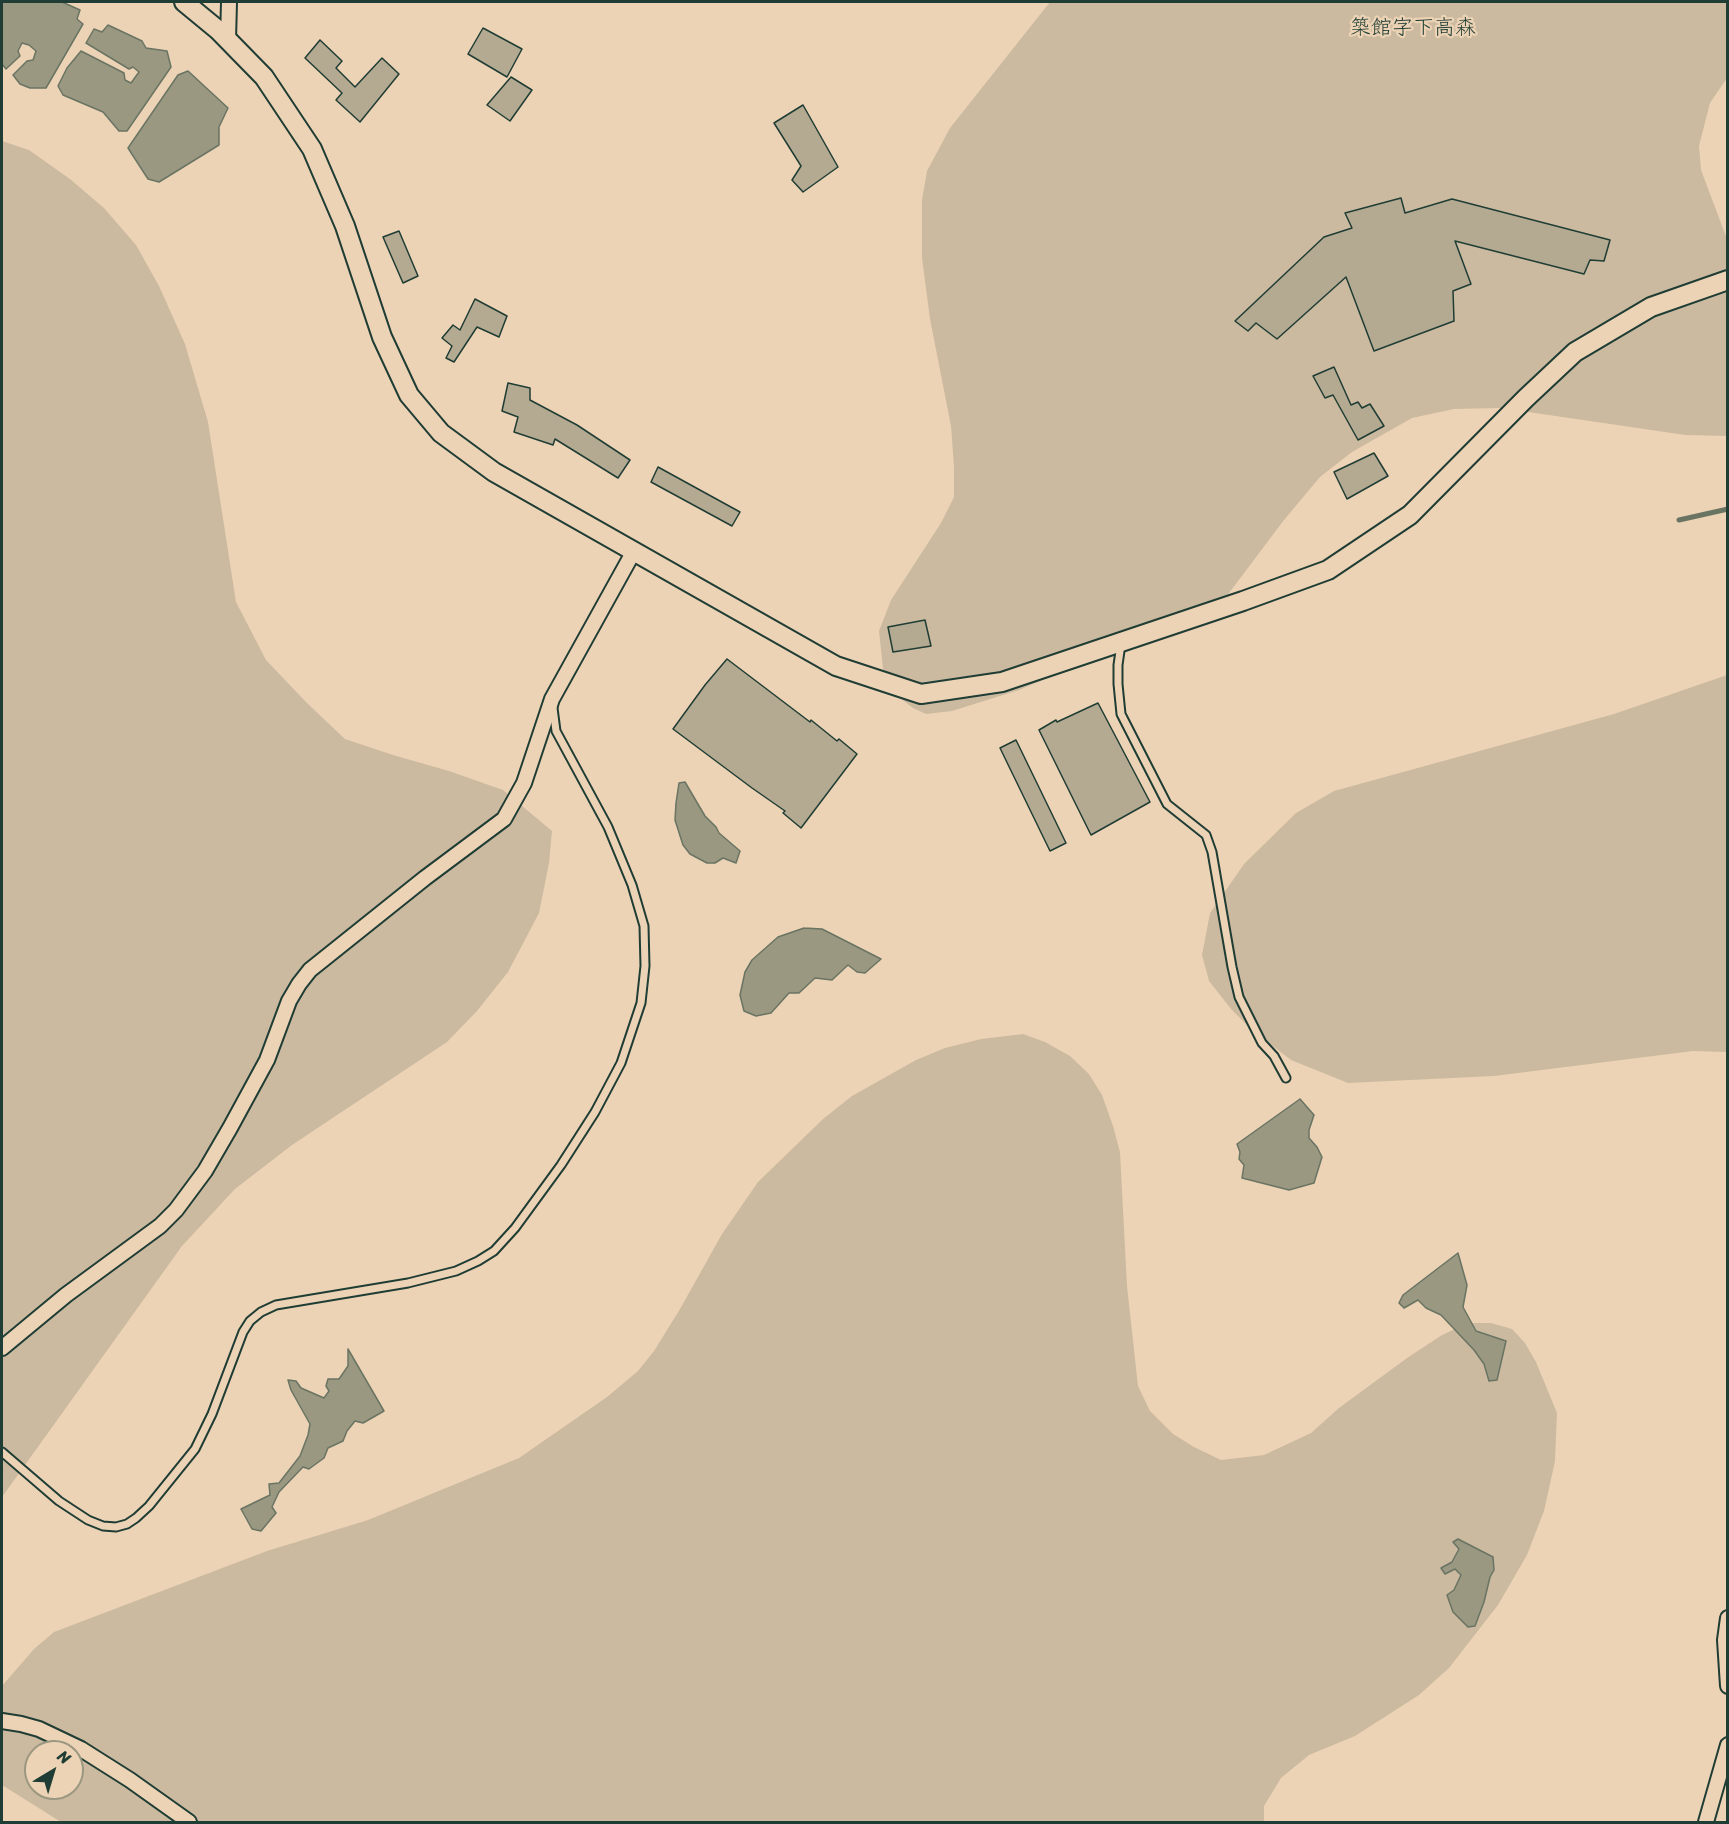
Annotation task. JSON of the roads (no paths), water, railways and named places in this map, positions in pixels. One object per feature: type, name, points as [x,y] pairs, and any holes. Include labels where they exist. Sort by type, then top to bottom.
[{"type":"street","points":[[184,2],[228,40],[264,77],[312,149],[345,226],[382,337],[409,395],[441,433],[494,472],[836,666],[921,694],[1002,682],[1243,602],[1328,570],[1410,515],[1575,352],[1651,307],[1728,280]]},
{"type":"street","points":[[228,40],[229,2]]},
{"type":"street","points":[[2,1348],[66,1295],[160,1226],[176,1210],[205,1171],[267,1060],[289,1001],[299,984],[322,959],[504,819],[524,783],[552,699],[634,551]]},
{"type":"street","points":[[1728,1618],[1725,1640],[1728,1686]]},
{"type":"street","points":[[2,1721],[21,1724],[71,1744],[130,1780],[189,1822]]},
{"type":"street","points":[[1706,1822],[1728,1745]]},
{"type":"lane","points":[[1121,642],[1118,684],[1121,714],[1167,804],[1206,835],[1212,852],[1239,997],[1262,1042],[1274,1056],[1286,1078]]},
{"type":"lane","points":[[2,1452],[59,1501],[88,1520],[110,1527],[127,1524],[149,1506],[199,1443],[243,1332],[250,1321],[261,1312],[276,1305],[408,1283],[456,1271],[478,1261],[494,1251],[515,1228],[555,1174],[595,1112],[621,1063],[641,1003],[645,966],[644,926],[632,885],[608,827],[556,731],[552,699]]},
{"type":"waterway","points":[[1679,520],[1728,509]]},
{"type":"district","name":"築館字下高森","points":[[1413,29]]}]
